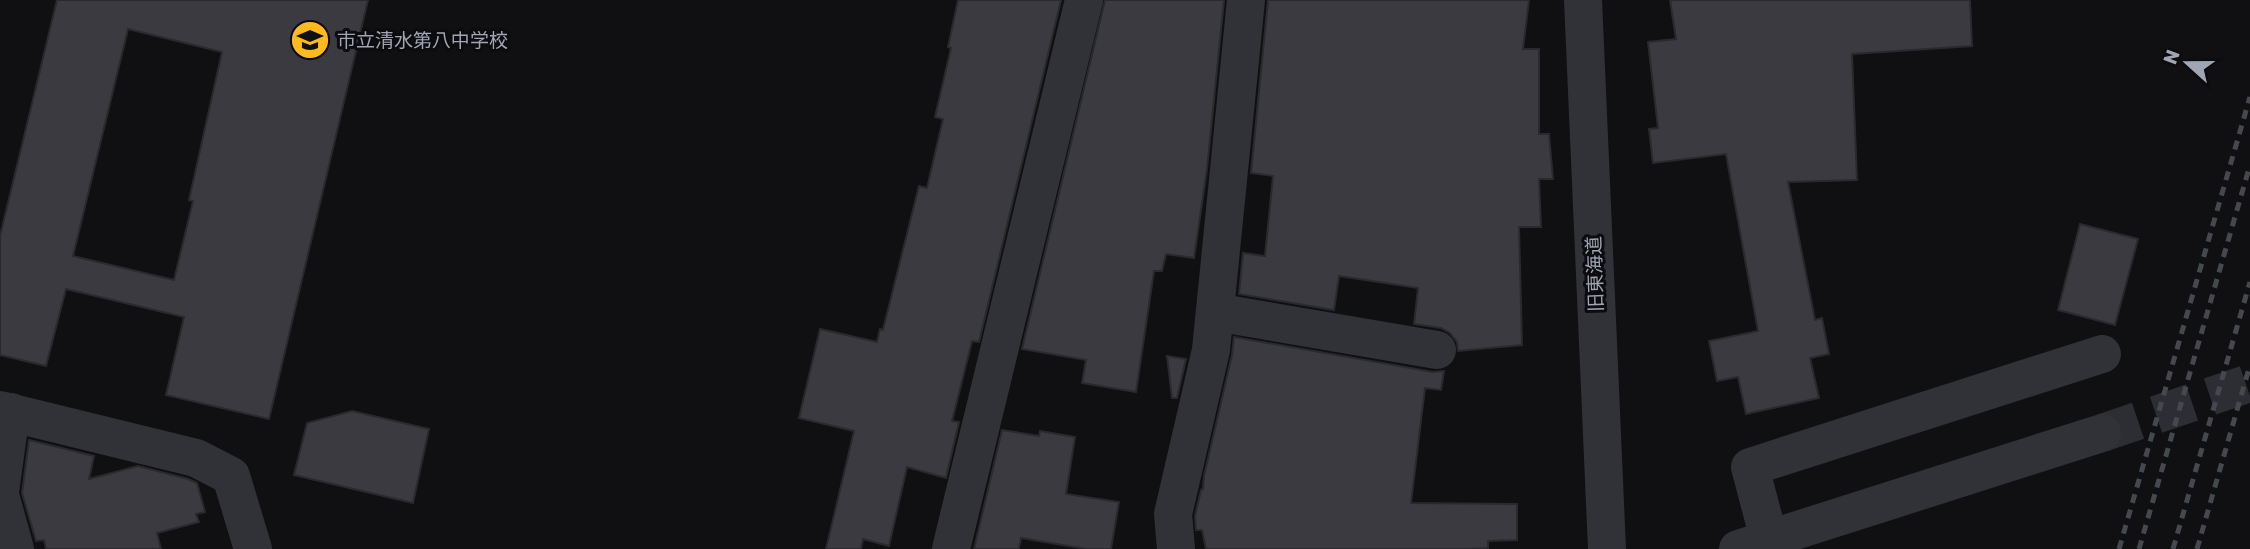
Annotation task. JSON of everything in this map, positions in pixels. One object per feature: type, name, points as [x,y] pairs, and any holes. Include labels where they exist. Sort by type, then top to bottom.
[{"type":"street","points":[[951,549],[1084,0]]},
{"type":"street","points":[[1176,549],[1172,514],[1211,350],[1246,0]]},
{"type":"street","name":"旧東海道","points":[[1583,0],[1606,549]]},
{"type":"street","points":[[1215,312],[1437,349]]},
{"type":"street","points":[[2102,354],[1750,467],[1753,544],[2102,433]]},
{"type":"street","points":[[15,549],[0,494],[6,411],[196,458],[231,475],[253,549]]},
{"type":"building","points":[[57,0],[368,0],[269,419],[166,395],[184,317],[66,289],[46,366],[0,355],[0,236]],"holes":[[[128,29],[222,52],[189,200],[193,201],[174,280],[73,256]]]},
{"type":"building","points":[[958,0],[1061,0],[979,342],[972,341],[952,421],[959,422],[946,478],[907,467],[889,546],[863,539],[861,549],[826,549],[854,431],[799,418],[820,329],[877,342],[880,329],[883,330],[919,186],[927,188],[943,119],[935,117],[951,48],[948,47]]},
{"type":"building","points":[[1105,0],[1224,0],[1207,169],[1194,258],[1166,254],[1162,271],[1154,271],[1136,392],[1082,383],[1086,360],[1022,349]]},
{"type":"building","points":[[1268,0],[1529,0],[1523,49],[1539,49],[1539,134],[1549,134],[1553,179],[1539,179],[1541,227],[1519,227],[1522,345],[1458,351],[1457,342],[1450,333],[1441,328],[1414,324],[1418,288],[1339,276],[1334,310],[1239,294],[1243,253],[1265,256],[1273,176],[1251,173]]},
{"type":"building","points":[[1670,0],[1970,0],[1972,46],[1852,54],[1857,180],[1788,182],[1815,320],[1822,318],[1829,354],[1810,358],[1819,398],[1746,414],[1738,377],[1717,381],[1709,341],[1758,331],[1726,154],[1653,163],[1649,129],[1658,128],[1648,42],[1676,39]]},
{"type":"building","points":[[2080,224],[2138,239],[2115,325],[2058,310]]},
{"type":"building","points":[[1234,337],[1433,372],[1444,371],[1441,390],[1425,388],[1411,503],[1517,504],[1517,540],[1488,541],[1488,548],[1467,549],[1206,549],[1202,530],[1196,530],[1195,516]]},
{"type":"building","points":[[1167,356],[1186,359],[1177,398],[1172,398]]},
{"type":"building","points":[[352,411],[429,429],[413,503],[294,475],[307,423]]},
{"type":"building","points":[[1002,430],[1039,436],[1040,431],[1075,437],[1066,494],[1119,502],[1111,549],[1086,549],[1021,538],[1019,549],[974,549]]},
{"type":"building","points":[[29,440],[94,456],[89,479],[138,466],[188,479],[197,483],[205,512],[196,514],[199,522],[157,533],[161,549],[46,549],[44,540],[36,541],[22,493]]},
{"type":"tunnel","points":[[2102,433],[2250,383]]},
{"type":"railway","points":[[2119,549],[2250,97]]},
{"type":"railway","points":[[2139,549],[2250,165]]},
{"type":"railway","points":[[2173,549],[2250,282]]},
{"type":"railway","points":[[2197,549],[2250,365]]},
{"type":"place","name":"市立清水第八中学校","points":[[310,40]]}]
